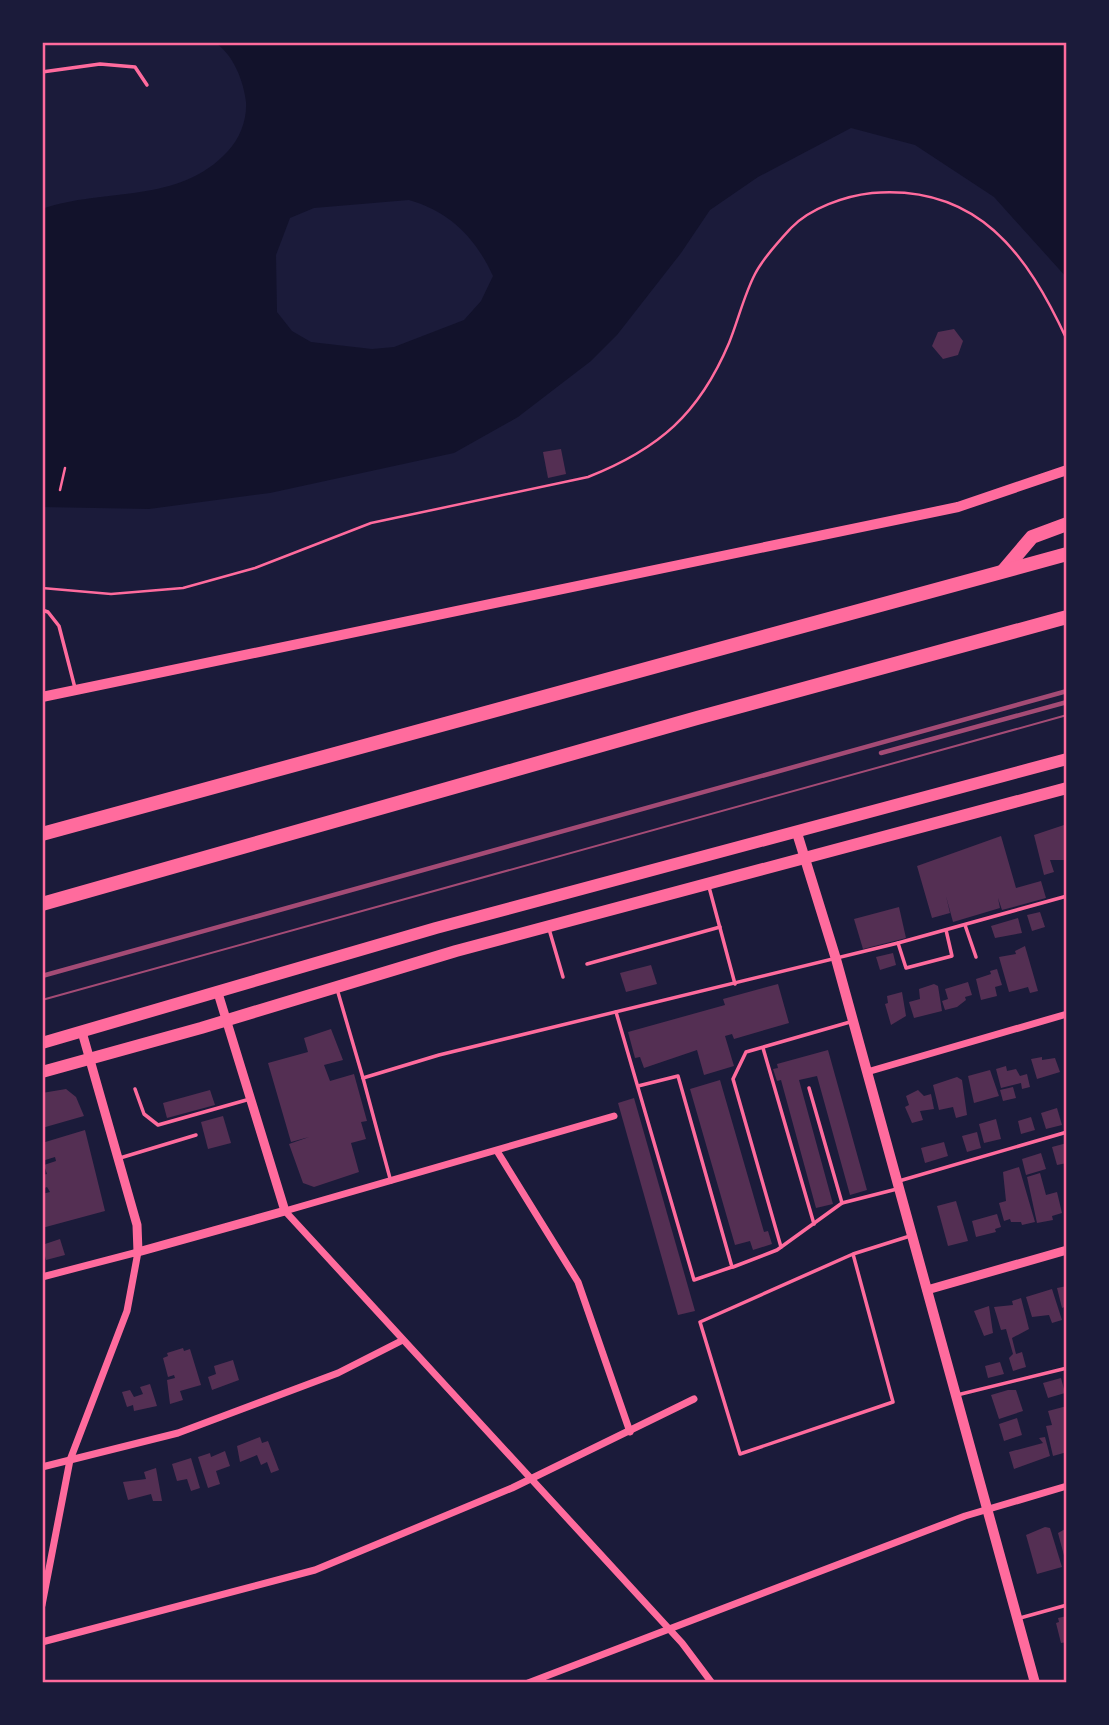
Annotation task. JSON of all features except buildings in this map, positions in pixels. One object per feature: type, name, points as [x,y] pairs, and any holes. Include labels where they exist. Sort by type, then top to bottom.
[{"type":"highway","points":[[1004,570],[1032,537],[1067,524]]},
{"type":"highway","points":[[42,834],[1067,554]]},
{"type":"highway","points":[[42,904],[697,718],[1067,617]]},
{"type":"main road","points":[[42,697],[958,507],[1067,470]]},
{"type":"main road","points":[[42,1043],[436,928],[797,834],[1067,759]]},
{"type":"main road","points":[[42,1072],[549,927],[1067,788]]},
{"type":"main road","points":[[797,834],[836,958],[989,1507],[1035,1683]]},
{"type":"street","points":[[218,993],[285,1210],[401,1340],[668,1628],[712,1683]]},
{"type":"street","points":[[867,1072],[1067,1014]]},
{"type":"street","points":[[42,1605],[70,1460],[127,1311],[138,1252],[137,1225],[82,1032]]},
{"type":"street","points":[[42,1276],[392,1182],[614,1116]]},
{"type":"street","points":[[497,1151],[578,1282],[630,1432]]},
{"type":"street","points":[[927,1290],[1067,1250]]},
{"type":"street","points":[[42,1467],[177,1433],[338,1373],[401,1340]]},
{"type":"street","points":[[42,1642],[315,1570],[531,1478],[694,1399]]},
{"type":"street","points":[[528,1683],[989,1507],[1067,1486]]},
{"type":"lane","points":[[42,72],[100,64],[135,67],[147,85]]},
{"type":"lane","points":[[42,610],[48,611],[59,625],[76,690]]},
{"type":"lane","points":[[709,885],[735,984]]},
{"type":"lane","points":[[363,1078],[453,1052],[898,943],[1067,896]]},
{"type":"lane","points":[[965,925],[976,957]]},
{"type":"lane","points":[[549,927],[563,977]]},
{"type":"lane","points":[[587,964],[720,927]]},
{"type":"lane","points":[[898,943],[906,968],[952,956],[946,930]]},
{"type":"lane","points":[[337,987],[392,1182]]},
{"type":"lane","points":[[616,1012],[694,1280],[781,1247],[842,1203],[1067,1132]]},
{"type":"lane","points":[[781,1247],[733,1079],[746,1052],[852,1022]]},
{"type":"lane","points":[[762,1048],[814,1224]]},
{"type":"lane","points":[[638,1086],[678,1076],[732,1267]]},
{"type":"lane","points":[[809,1088],[842,1203]]},
{"type":"lane","points":[[135,1089],[144,1114],[158,1125],[250,1099]]},
{"type":"lane","points":[[118,1159],[196,1135]]},
{"type":"lane","points":[[853,1254],[893,1402],[740,1454],[700,1322],[853,1254],[912,1236]]},
{"type":"lane","points":[[956,1395],[1067,1368]]},
{"type":"lane","points":[[1018,1619],[1067,1605]]},
{"type":"path","points":[[42,588],[111,594],[183,588],[255,568],[371,523],[588,477],[622,463],[660,439],[703,395],[729,342],[755,273],[794,225],[817,209],[861,194],[891,191],[925,194],[961,205],[993,227],[1019,257],[1053,309],[1067,340]]},
{"type":"path","points":[[60,490],[65,468]]},
{"type":"shaded area","points":[[214,42],[1067,42],[1067,278],[994,197],[915,145],[851,128],[758,177],[710,210],[681,253],[617,335],[591,361],[518,417],[454,453],[270,493],[149,509],[42,507],[42,209],[66,202],[140,192],[187,180],[208,168],[228,151],[242,128],[246,102],[236,69],[221,47]],"holes":[[[409,200],[424,205],[460,228],[478,249],[493,276],[481,301],[464,320],[394,347],[372,349],[311,342],[292,331],[277,312],[276,255],[290,218],[314,208]]]},
{"type":"tram line","points":[[42,1000],[1067,715]]},
{"type":"railway","points":[[42,976],[1067,691]]},
{"type":"railway","points":[[881,753],[1067,702]]}]
